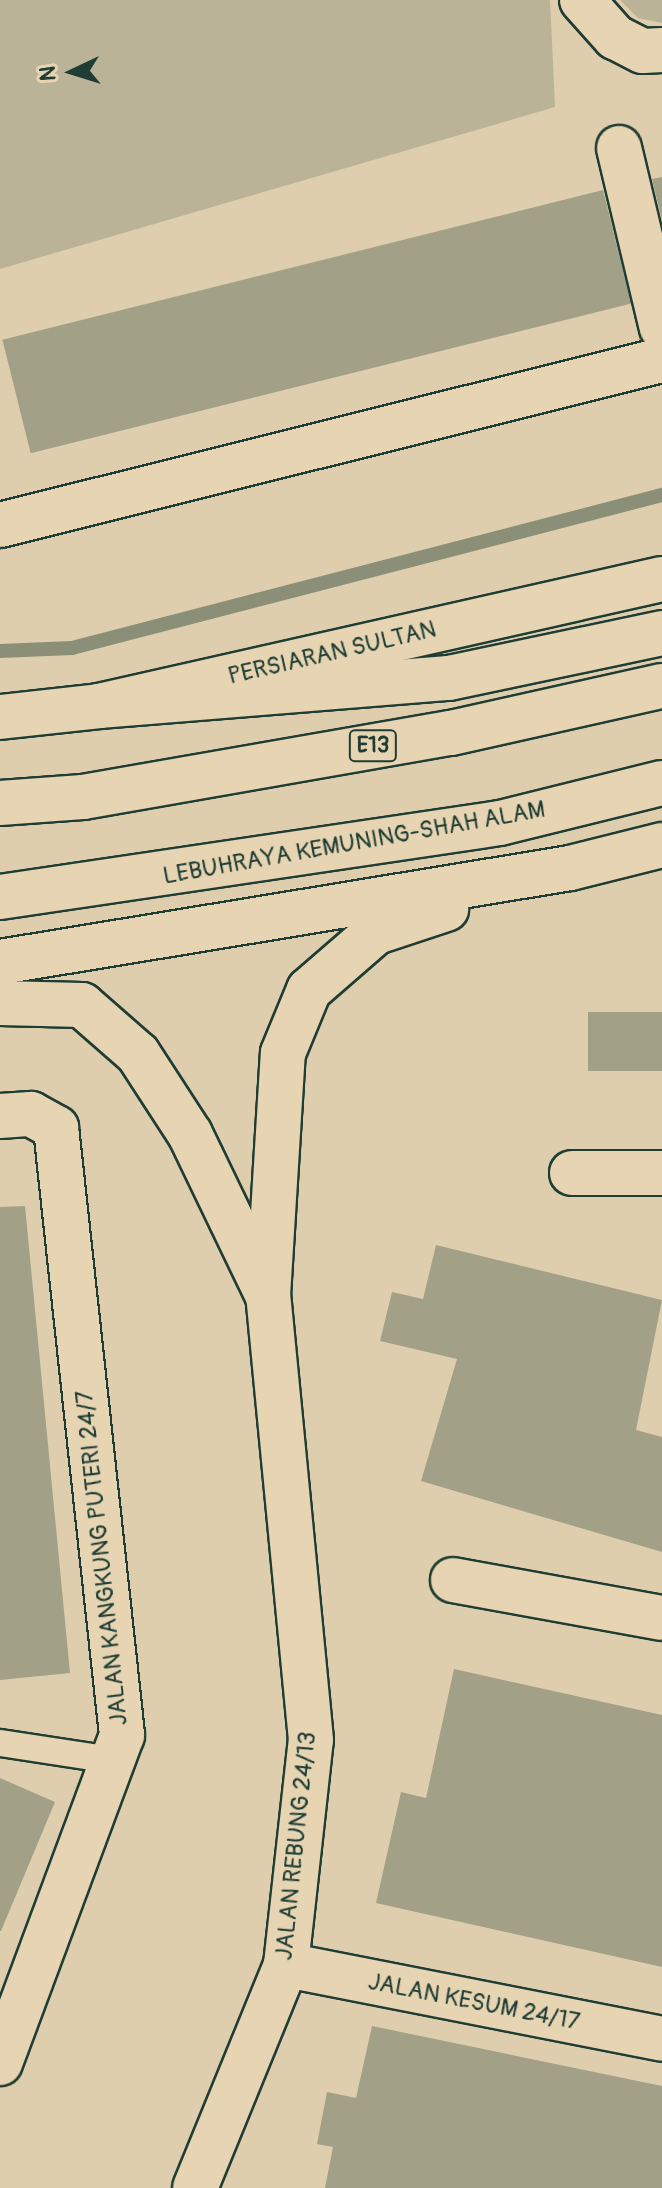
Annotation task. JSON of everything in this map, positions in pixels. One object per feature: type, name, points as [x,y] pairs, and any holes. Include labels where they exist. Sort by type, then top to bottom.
[{"type":"main road","points":[[582,0],[615,37],[643,51],[662,50]]},
{"type":"main road","points":[[619,148],[662,328]]},
{"type":"main road","points":[[0,525],[662,360]]},
{"type":"main road","name":"PERSIARAN SULTAN","points":[[0,717],[99,706],[662,579]]},
{"type":"main road","points":[[99,706],[449,678],[662,633]]},
{"type":"main road","name":"E13","points":[[0,803],[83,797],[451,733],[662,686]]},
{"type":"main road","name":"LEBUHRAYA KEMUNING-SHAH ALAM","points":[[0,897],[92,887],[500,823],[662,783]]},
{"type":"main road","points":[[268,1296],[283,1053],[309,990],[376,932],[570,868],[662,845]]},
{"type":"main road","points":[[0,962],[570,868]]},
{"type":"main road","points":[[0,1003],[82,1005],[138,1054],[190,1134],[268,1296]]},
{"type":"main road","name":"JALAN KANGKUNG PUTERI 24/7","points":[[0,1116],[31,1114],[56,1128],[122,1735],[118,1761],[0,2063]]},
{"type":"main road","points":[[572,1173],[662,1173]]},
{"type":"main road","name":"JALAN REBUNG 24/13","points":[[195,2188],[286,1965],[311,1740],[268,1296]]},
{"type":"main road","points":[[453,1580],[662,1618]]},
{"type":"main road","name":"JALAN KESUM 24/17","points":[[286,1965],[662,2039]]},
{"type":"lane","points":[[0,1743],[118,1761]]},
{"type":"shaded area","points":[[0,0],[550,0],[555,107],[0,269]]},
{"type":"shaded area","points":[[620,0],[662,0],[662,23],[638,18]]},
{"type":"building","points":[[662,177],[662,220],[652,179]]},
{"type":"building","points":[[603,190],[631,304],[31,453],[2,340]]},
{"type":"building","points":[[588,1012],[662,1012],[662,1071],[588,1071]]},
{"type":"building","points":[[25,1206],[70,1673],[0,1680],[0,1207]]},
{"type":"building","points":[[436,1245],[662,1300],[636,1430],[662,1437],[662,1552],[421,1481],[457,1359],[380,1341],[392,1292],[423,1299]]},
{"type":"building","points":[[454,1669],[662,1715],[662,1967],[376,1903],[401,1792],[426,1798]]},
{"type":"building","points":[[0,1778],[55,1802],[1,1931],[0,1931]]},
{"type":"building","points":[[372,2026],[662,2086],[662,2188],[325,2188],[333,2147],[317,2144],[327,2092],[356,2098]]},
{"type":"waterway","points":[[0,651],[72,648],[662,495]]}]
